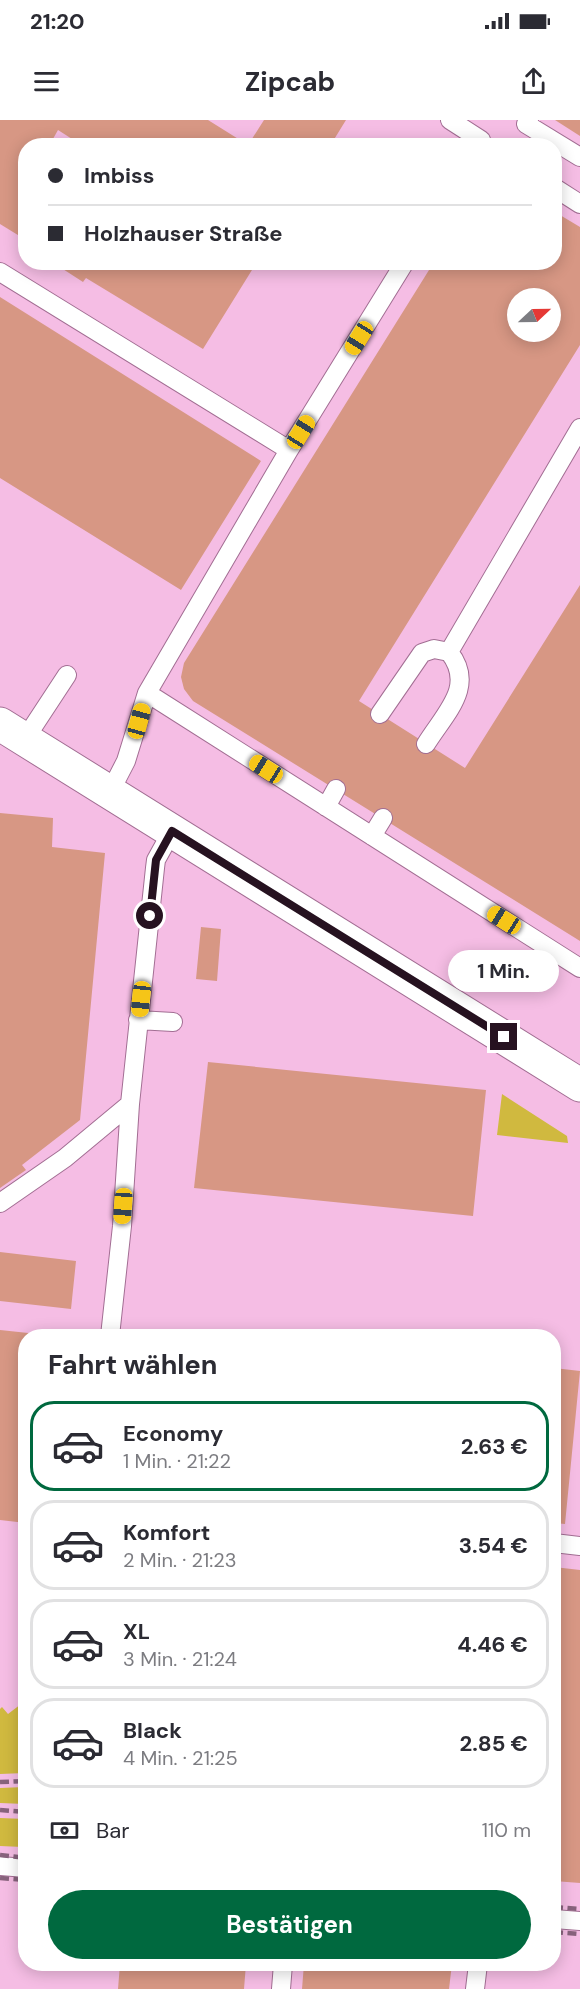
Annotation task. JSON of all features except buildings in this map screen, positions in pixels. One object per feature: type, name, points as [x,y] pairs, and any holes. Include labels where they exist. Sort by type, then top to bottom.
[{"type":"main road","points":[[12,732],[580,1084]]},
{"type":"lane","points":[[450,120],[474,138]]},
{"type":"lane","points":[[529,120],[526,124],[549,138]]},
{"type":"lane","points":[[562,146],[580,157]]},
{"type":"lane","points":[[562,192],[580,204]]},
{"type":"lane","points":[[110,792],[126,761],[147,693],[289,450],[400,270]]},
{"type":"lane","points":[[0,272],[289,450]]},
{"type":"lane","points":[[449,652],[580,428]]},
{"type":"lane","points":[[380,714],[422,653],[434,649],[449,652],[458,663],[462,678],[459,691],[426,744]]},
{"type":"lane","points":[[12,732],[67,675]]},
{"type":"lane","points":[[147,693],[580,968]]},
{"type":"lane","points":[[326,807],[336,789]]},
{"type":"lane","points":[[372,836],[383,818]]},
{"type":"lane","points":[[111,1329],[122,1226],[138,1020],[156,860],[172,831]]},
{"type":"lane","points":[[138,1020],[173,1022]]},
{"type":"lane","points":[[0,1203],[65,1158],[130,1104]]},
{"type":"lane","points":[[561,1544],[580,1546]]},
{"type":"lane","points":[[0,1866],[18,1867]]},
{"type":"lane","points":[[561,1920],[580,1921]]},
{"type":"lane","points":[[281,1989],[283,1971]]},
{"type":"lane","points":[[475,1989],[477,1971]]},
{"type":"shaded area","points":[[502,1094],[567,1136],[568,1143],[497,1135]]},
{"type":"shaded area","points":[[18,1706],[18,1773],[0,1774],[0,1709],[2,1707],[8,1714]]},
{"type":"shaded area","points":[[18,1787],[18,1804],[0,1803],[0,1788]]},
{"type":"shaded area","points":[[0,1818],[18,1819],[18,1847],[0,1846]]},
{"type":"railway","points":[[0,1782],[18,1781]]},
{"type":"railway","points":[[0,1810],[18,1811]]},
{"type":"railway","points":[[0,1855],[18,1857]]},
{"type":"railway","points":[[0,1878],[18,1879]]},
{"type":"railway","points":[[561,1908],[580,1909]]},
{"type":"railway","points":[[561,1933],[580,1934]]},
{"type":"route","points":[[150,916],[156,860],[172,831],[504,1037]]}]
